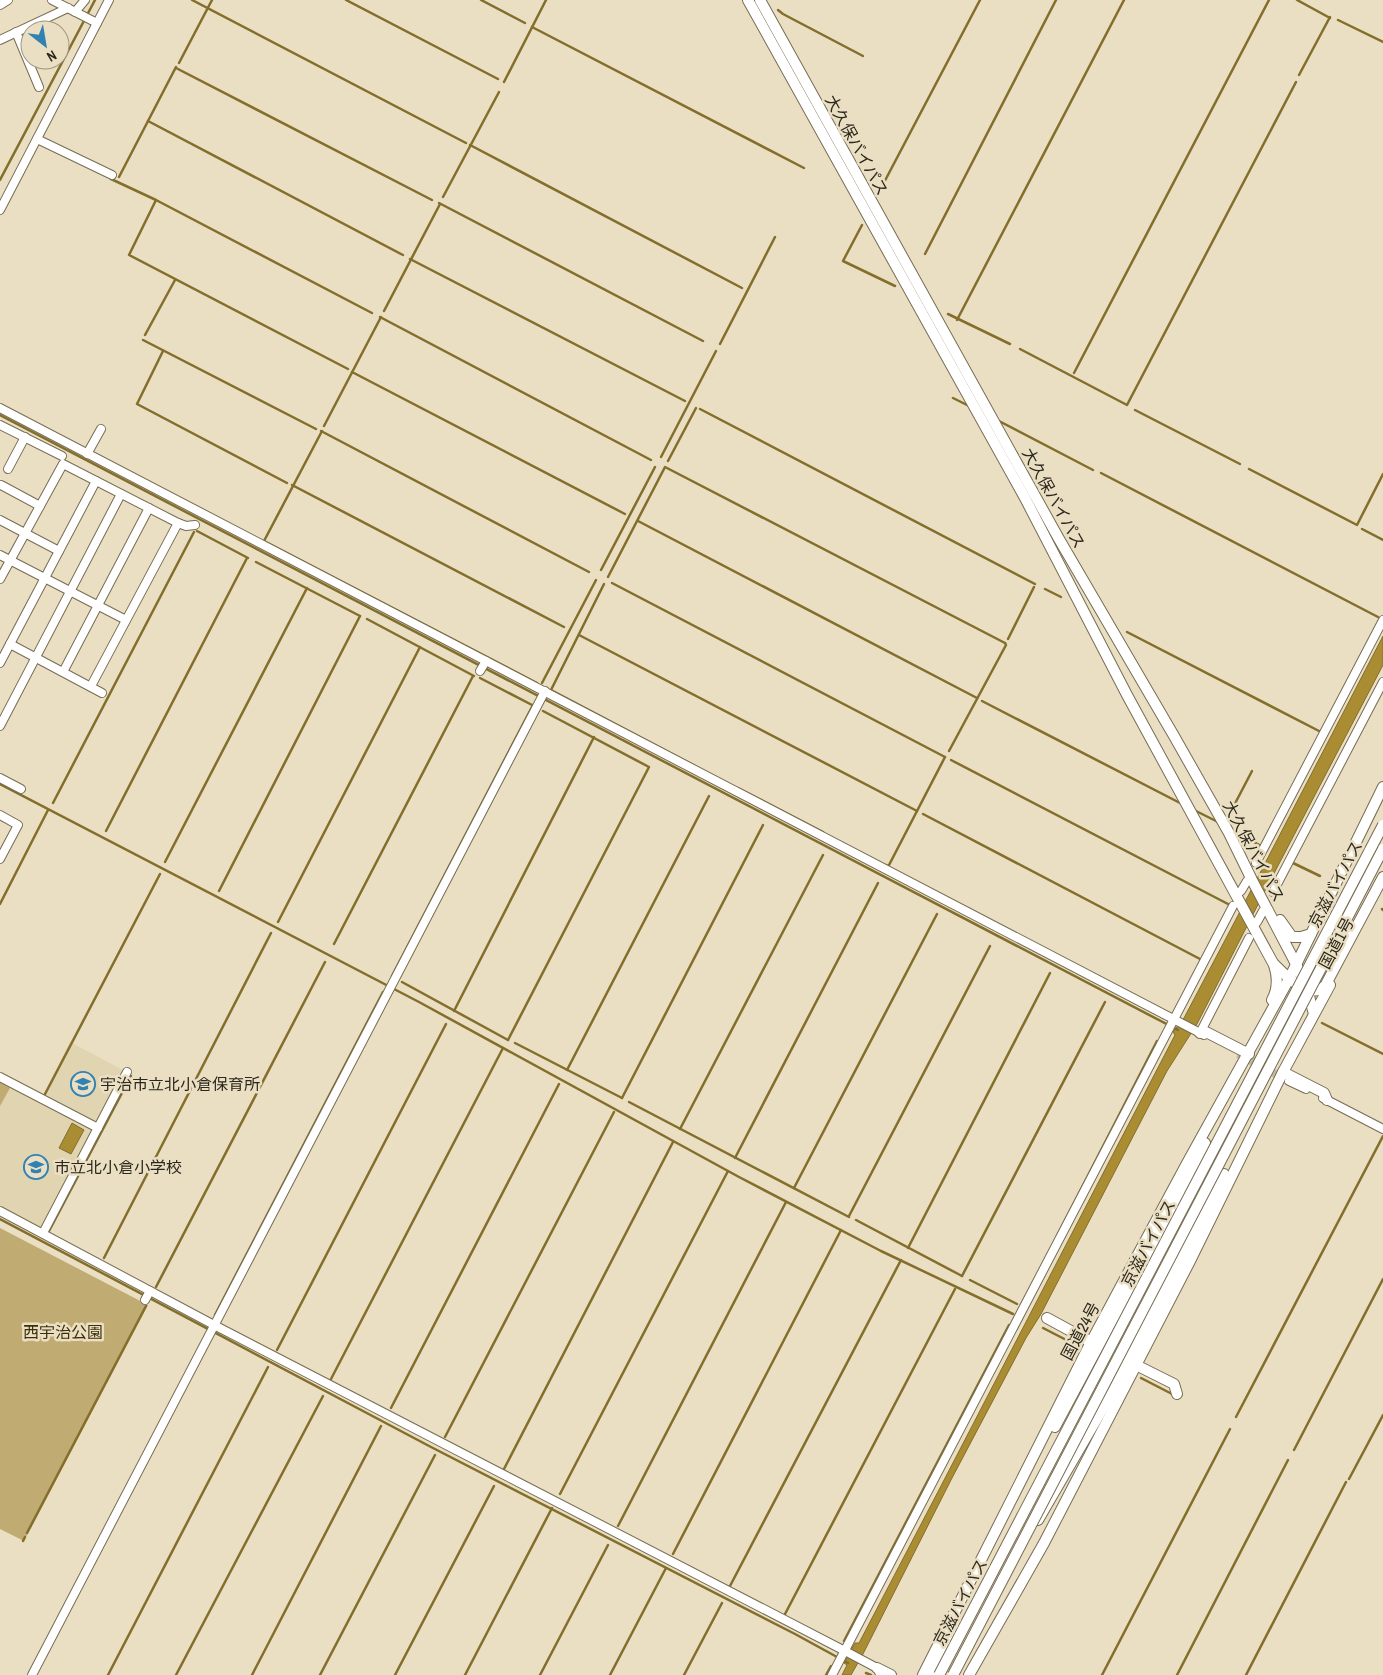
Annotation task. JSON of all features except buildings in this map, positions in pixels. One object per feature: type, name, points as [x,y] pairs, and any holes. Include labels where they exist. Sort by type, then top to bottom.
[{"type":"highway","name":"大久保バイパス","points":[[748,0],[832,142],[925,309],[975,409],[1046,538],[1127,696],[1238,900],[1255,924],[1273,963],[1289,979],[1307,989]]},
{"type":"highway","name":"大久保バイパス","points":[[760,0],[832,142]]},
{"type":"highway","name":"大久保バイパス","points":[[925,309],[992,417],[1059,539],[1226,828],[1251,878],[1267,900],[1307,989],[1314,1014]]},
{"type":"highway","name":"国道1号","points":[[1289,979],[1383,787]]},
{"type":"highway","name":"京滋バイパス","points":[[939,1675],[1383,824]]},
{"type":"highway","name":"京滋バイパス","points":[[953,1675],[1383,850]]},
{"type":"highway","points":[[1307,989],[1317,991],[1324,986],[1383,877]]},
{"type":"highway","name":"国道1号","points":[[1314,1014],[1383,886]]},
{"type":"highway","points":[[1267,900],[1292,937],[1311,934]]},
{"type":"highway","points":[[1205,1132],[1214,1109],[1275,995],[1277,975],[1273,963]]},
{"type":"highway","name":"国道24号","points":[[923,1675],[1091,1342],[1230,1088],[1244,1053],[1289,979]]},
{"type":"highway","points":[[969,1675],[1044,1543],[1190,1261],[1270,1096],[1314,1014]]},
{"type":"highway","points":[[1199,1032],[1206,1032],[1244,1053]]},
{"type":"highway","points":[[1283,1072],[1324,1093],[1327,1100]]},
{"type":"highway","points":[[933,1675],[970,1590],[1194,1168],[1230,1088]]},
{"type":"highway","points":[[992,1602],[1113,1391],[1239,1147],[1270,1096]]},
{"type":"highway","points":[[1045,1320],[1091,1342]]},
{"type":"highway","points":[[1136,1365],[1174,1384],[1177,1394]]},
{"type":"highway","points":[[879,1672],[891,1675]]},
{"type":"street","points":[[0,5],[8,0]]},
{"type":"street","points":[[52,0],[93,21]]},
{"type":"street","points":[[0,40],[16,32],[75,11],[85,0]]},
{"type":"street","points":[[0,210],[93,21],[109,0]]},
{"type":"street","points":[[16,32],[39,87]]},
{"type":"street","points":[[36,139],[112,175]]},
{"type":"street","points":[[0,408],[483,666],[1199,1032],[1249,938]]},
{"type":"street","points":[[0,425],[62,456]]},
{"type":"street","points":[[8,469],[34,427]]},
{"type":"street","points":[[87,454],[101,429]]},
{"type":"street","points":[[0,579],[63,464],[178,523],[186,526],[195,525]]},
{"type":"street","points":[[0,662],[96,481]]},
{"type":"street","points":[[1,485],[40,506]]},
{"type":"street","points":[[0,726],[120,494]]},
{"type":"street","points":[[64,672],[149,508]]},
{"type":"street","points":[[0,520],[59,551]]},
{"type":"street","points":[[91,686],[178,523]]},
{"type":"street","points":[[0,555],[126,620]]},
{"type":"street","points":[[1256,863],[1383,620]]},
{"type":"street","points":[[10,644],[102,693]]},
{"type":"street","points":[[1255,924],[1383,682]]},
{"type":"street","points":[[32,1675],[543,696]]},
{"type":"street","points":[[0,778],[21,789]]},
{"type":"street","points":[[0,814],[18,825],[0,859]]},
{"type":"street","points":[[832,1675],[1251,878]]},
{"type":"street","points":[[43,1233],[127,1072]]},
{"type":"street","points":[[0,1077],[98,1128]]},
{"type":"street","points":[[1289,1081],[1383,1129]]},
{"type":"street","points":[[0,1211],[43,1233],[148,1295],[214,1325],[862,1661],[879,1672]]},
{"type":"shaded area","points":[[1383,636],[1383,665],[1197,1024],[1167,1071],[1041,1314],[1026,1338],[952,1478],[863,1654],[851,1675],[842,1675],[847,1665],[844,1663],[855,1643],[859,1643],[1175,1035],[1173,1032],[1184,1018]]},
{"type":"shaded area","name":"宇治市立北小倉保育所","points":[[70,1042],[123,1070],[96,1124],[43,1097]]},
{"type":"shaded area","name":"市立北小倉小学校","points":[[0,1079],[94,1128],[41,1228],[0,1207]]},
{"type":"shaded area","points":[[72,1123],[84,1130],[71,1154],[59,1148]]},
{"type":"green space","points":[[0,1082],[10,1088],[0,1106]]},
{"type":"green space","name":"西宇治公園","points":[[0,1228],[148,1305],[24,1541],[0,1529]]},
{"type":"waterway","points":[[0,180],[95,0]]},
{"type":"waterway","points":[[192,0],[466,143]]},
{"type":"waterway","points":[[179,63],[212,0]]},
{"type":"waterway","points":[[346,0],[498,79]]},
{"type":"waterway","points":[[481,0],[525,23]]},
{"type":"waterway","points":[[504,82],[546,0]]},
{"type":"waterway","points":[[879,192],[980,0]]},
{"type":"waterway","points":[[925,254],[1056,0]]},
{"type":"waterway","points":[[957,320],[1124,0]]},
{"type":"waterway","points":[[1074,373],[1269,0]]},
{"type":"waterway","points":[[1297,0],[1330,18]]},
{"type":"waterway","points":[[778,10],[863,56]]},
{"type":"waterway","points":[[1299,75],[1330,17]]},
{"type":"waterway","points":[[1338,20],[1383,42]]},
{"type":"waterway","points":[[532,27],[804,168]]},
{"type":"waterway","points":[[119,177],[176,67]]},
{"type":"waterway","points":[[176,68],[432,200]]},
{"type":"waterway","points":[[1020,349],[1127,405],[1296,82]]},
{"type":"waterway","points":[[443,197],[499,92]]},
{"type":"waterway","points":[[148,121],[403,255]]},
{"type":"waterway","points":[[470,145],[742,288]]},
{"type":"waterway","points":[[111,179],[156,200],[372,313]]},
{"type":"waterway","points":[[156,200],[129,255],[348,369]]},
{"type":"waterway","points":[[439,203],[703,341]]},
{"type":"waterway","points":[[384,311],[440,204]]},
{"type":"waterway","points":[[862,225],[843,261],[895,286]]},
{"type":"waterway","points":[[720,344],[775,237]]},
{"type":"waterway","points":[[410,259],[685,401]]},
{"type":"waterway","points":[[145,335],[175,280]]},
{"type":"waterway","points":[[948,314],[1010,344]]},
{"type":"waterway","points":[[380,317],[651,460]]},
{"type":"waterway","points":[[324,426],[381,317]]},
{"type":"waterway","points":[[143,340],[316,429]]},
{"type":"waterway","points":[[163,351],[137,404],[287,483]]},
{"type":"waterway","points":[[661,457],[716,351]]},
{"type":"waterway","points":[[352,372],[625,514]]},
{"type":"waterway","points":[[953,398],[969,406]]},
{"type":"waterway","points":[[668,461],[696,408]]},
{"type":"waterway","points":[[700,409],[1035,584]]},
{"type":"waterway","points":[[1135,410],[1240,464]]},
{"type":"waterway","points":[[0,415],[1178,1030]]},
{"type":"waterway","points":[[997,420],[1093,470]]},
{"type":"waterway","points":[[321,431],[589,572]]},
{"type":"waterway","points":[[322,431],[264,541],[537,683]]},
{"type":"waterway","points":[[601,570],[655,467]]},
{"type":"waterway","points":[[608,577],[665,467],[1005,643]]},
{"type":"waterway","points":[[1249,469],[1357,525],[1383,474]]},
{"type":"waterway","points":[[1101,473],[1378,617]]},
{"type":"waterway","points":[[292,485],[564,627]]},
{"type":"waterway","points":[[638,521],[977,698]]},
{"type":"waterway","points":[[1362,529],[1383,540]]},
{"type":"waterway","points":[[197,531],[248,558]]},
{"type":"waterway","points":[[53,803],[194,532]]},
{"type":"waterway","points":[[106,831],[247,558]]},
{"type":"waterway","points":[[256,562],[360,616]]},
{"type":"waterway","points":[[542,683],[596,580]]},
{"type":"waterway","points":[[612,583],[945,757]]},
{"type":"waterway","points":[[604,584],[551,690],[695,766]]},
{"type":"waterway","points":[[1008,639],[1034,587]]},
{"type":"waterway","points":[[165,862],[307,588]]},
{"type":"waterway","points":[[1045,589],[1061,597]]},
{"type":"waterway","points":[[219,891],[360,616]]},
{"type":"waterway","points":[[367,619],[474,676]]},
{"type":"waterway","points":[[1127,632],[1319,731]]},
{"type":"waterway","points":[[579,635],[917,811]]},
{"type":"waterway","points":[[949,751],[1006,645],[1005,643]]},
{"type":"waterway","points":[[278,922],[420,647]]},
{"type":"waterway","points":[[334,944],[473,676]]},
{"type":"waterway","points":[[480,678],[534,706]]},
{"type":"waterway","points":[[982,701],[1182,804]]},
{"type":"waterway","points":[[392,976],[533,705]]},
{"type":"waterway","points":[[508,1040],[649,767],[543,711]]},
{"type":"waterway","points":[[454,1011],[594,737]]},
{"type":"waterway","points":[[886,865],[888,867],[945,757]]},
{"type":"waterway","points":[[951,760],[1228,904]]},
{"type":"waterway","points":[[1229,815],[1252,771]]},
{"type":"waterway","points":[[0,784],[419,1002],[739,1177],[881,1251],[1013,1314]]},
{"type":"waterway","points":[[738,788],[823,832]]},
{"type":"waterway","points":[[567,1070],[709,796]]},
{"type":"waterway","points":[[0,904],[48,810]]},
{"type":"waterway","points":[[1194,810],[1218,822]]},
{"type":"waterway","points":[[923,814],[1200,959]]},
{"type":"waterway","points":[[622,1098],[763,825]]},
{"type":"waterway","points":[[1230,828],[1261,846]]},
{"type":"waterway","points":[[1242,840],[1250,839]]},
{"type":"waterway","points":[[680,1129],[823,855]]},
{"type":"waterway","points":[[1293,863],[1320,876]]},
{"type":"waterway","points":[[44,1096],[160,874]]},
{"type":"waterway","points":[[735,1158],[878,883]]},
{"type":"waterway","points":[[794,1188],[937,914]]},
{"type":"waterway","points":[[104,1258],[271,933]]},
{"type":"waterway","points":[[849,1216],[990,946]]},
{"type":"waterway","points":[[156,1287],[325,962]]},
{"type":"waterway","points":[[908,1248],[1050,973]]},
{"type":"waterway","points":[[402,982],[508,1040]]},
{"type":"waterway","points":[[215,1315],[383,992]]},
{"type":"waterway","points":[[962,1276],[1105,1002]]},
{"type":"waterway","points":[[1322,1023],[1383,1054]]},
{"type":"waterway","points":[[277,1350],[446,1024]]},
{"type":"waterway","points":[[1057,1236],[1157,1041]]},
{"type":"waterway","points":[[515,1043],[622,1098]]},
{"type":"waterway","points":[[331,1379],[503,1048]]},
{"type":"waterway","points":[[49,1231],[131,1076]]},
{"type":"waterway","points":[[391,1408],[559,1084]]},
{"type":"waterway","points":[[629,1102],[849,1217]]},
{"type":"waterway","points":[[445,1437],[614,1112]]},
{"type":"waterway","points":[[1236,1417],[1383,1136]]},
{"type":"waterway","points":[[504,1469],[673,1142]]},
{"type":"waterway","points":[[560,1494],[728,1171]]},
{"type":"waterway","points":[[618,1526],[786,1202]]},
{"type":"waterway","points":[[0,1219],[431,1447],[848,1663]]},
{"type":"waterway","points":[[856,1220],[962,1276]]},
{"type":"waterway","points":[[673,1554],[841,1230]]},
{"type":"waterway","points":[[730,1586],[901,1260]]},
{"type":"waterway","points":[[1294,1450],[1383,1279]]},
{"type":"waterway","points":[[970,1280],[1017,1304]]},
{"type":"waterway","points":[[784,1616],[955,1289]]},
{"type":"waterway","points":[[27,1533],[146,1306]]},
{"type":"waterway","points":[[844,1641],[1009,1325]]},
{"type":"waterway","points":[[1043,1328],[1078,1346]]},
{"type":"waterway","points":[[108,1675],[268,1367]]},
{"type":"waterway","points":[[1141,1378],[1172,1394]]},
{"type":"waterway","points":[[176,1675],[323,1396]]},
{"type":"waterway","points":[[1349,1479],[1383,1415]]},
{"type":"waterway","points":[[252,1675],[381,1426]]},
{"type":"waterway","points":[[1102,1675],[1230,1429]]},
{"type":"waterway","points":[[320,1675],[435,1455]]},
{"type":"waterway","points":[[1177,1675],[1288,1460]]},
{"type":"waterway","points":[[1246,1675],[1346,1482]]},
{"type":"waterway","points":[[395,1675],[494,1486]]},
{"type":"waterway","points":[[465,1675],[552,1508]]},
{"type":"waterway","points":[[23,1541],[25,1537]]},
{"type":"waterway","points":[[540,1675],[608,1545]]},
{"type":"waterway","points":[[610,1675],[666,1568]]},
{"type":"waterway","points":[[684,1675],[722,1603]]},
{"type":"waterway","points":[[826,1675],[831,1666]]},
{"type":"waterway","points":[[866,1673],[871,1675]]},
{"type":"tunnel","points":[[1238,1054],[1285,1079]]},
{"type":"place","name":"宇治市立北小倉保育所","points":[[83,1084]]},
{"type":"place","name":"市立北小倉小学校","points":[[36,1167]]}]
